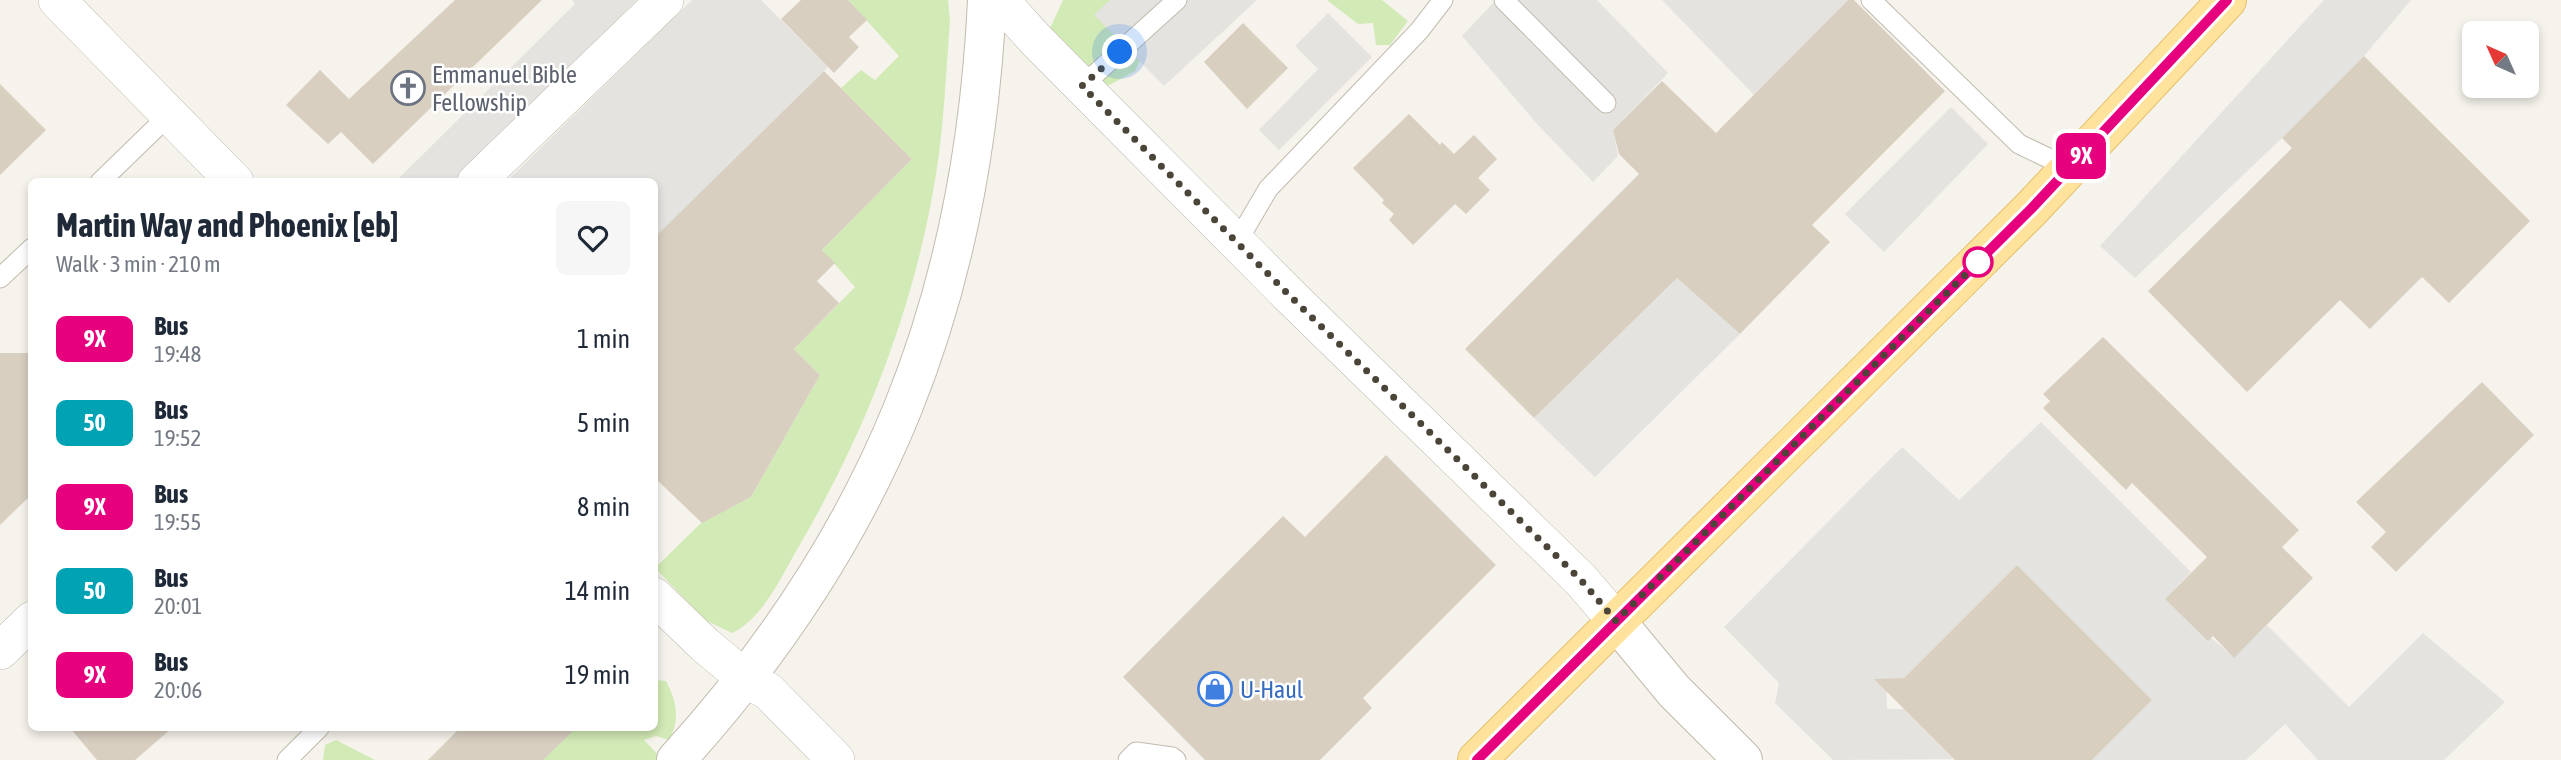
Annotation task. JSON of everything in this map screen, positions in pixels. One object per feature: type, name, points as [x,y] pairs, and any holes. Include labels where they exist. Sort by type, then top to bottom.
[{"type":"main road","points":[[1477,760],[2069,169],[2227,0]]},
{"type":"street","points":[[57,0],[231,178]]},
{"type":"street","points":[[480,178],[664,0]]},
{"type":"street","points":[[676,760],[747,680],[792,619],[841,538],[895,431],[916,376],[951,262],[964,202],[977,121],[987,0]]},
{"type":"street","points":[[1000,0],[1237,242],[1581,580],[1674,691],[1743,760]]},
{"type":"street","points":[[658,600],[705,645],[747,680],[768,691],[836,760]]},
{"type":"street","points":[[0,651],[28,624]]},
{"type":"lane","points":[[1082,86],[1177,0]]},
{"type":"lane","points":[[1237,242],[1268,189],[1419,30],[1443,0]]},
{"type":"lane","points":[[1504,0],[1606,103]]},
{"type":"lane","points":[[1871,0],[2019,144],[2069,169]]},
{"type":"lane","points":[[104,178],[169,115]]},
{"type":"lane","points":[[0,278],[28,252]]},
{"type":"lane","points":[[287,760],[316,731]]},
{"type":"lane","points":[[1128,760],[1136,751],[1176,760]]},
{"type":"green space","points":[[848,0],[948,0],[950,21],[936,174],[927,223],[901,320],[885,367],[846,458],[779,583],[753,618],[732,633],[705,620],[658,571],[658,565],[701,523],[751,497],[820,375],[794,349],[855,287],[822,250],[912,159],[841,88],[861,70],[875,80],[899,56]]},
{"type":"green space","points":[[1063,0],[1116,0],[1150,38],[1135,71],[1104,88],[1036,59]]},
{"type":"green space","points":[[1327,0],[1382,0],[1408,21],[1390,45],[1376,45],[1373,23],[1358,24]]},
{"type":"green space","points":[[658,680],[666,681],[676,710],[673,733],[669,740],[656,736],[644,740],[659,756],[658,760],[534,760],[566,731],[658,731]]},
{"type":"green space","points":[[336,740],[375,760],[323,760],[325,745]]},
{"type":"shaded area","points":[[572,0],[637,0],[458,178],[399,178],[575,4]]},
{"type":"shaded area","points":[[692,0],[761,0],[828,67],[658,235],[658,178],[510,178]]},
{"type":"shaded area","points":[[1110,0],[1257,0],[1164,86],[1094,15]]},
{"type":"shaded area","points":[[1496,0],[1597,0],[1668,73],[1613,130],[1618,156],[1593,182],[1537,124],[1462,36]]},
{"type":"shaded area","points":[[1662,0],[1848,0],[1754,95]]},
{"type":"shaded area","points":[[2324,0],[2411,0],[2364,56],[2135,278],[2100,246]]},
{"type":"shaded area","points":[[1328,13],[1372,57],[1279,150],[1259,130],[1318,69],[1295,46]]},
{"type":"shaded area","points":[[1951,107],[1988,144],[1884,252],[1845,214]]},
{"type":"shaded area","points":[[1677,278],[1740,334],[1595,477],[1534,418]]},
{"type":"shaded area","points":[[2041,422],[2191,572],[2165,599],[2234,657],[2267,625],[2349,707],[2423,633],[2505,702],[2444,760],[2318,760],[2285,724],[2246,760],[2092,760],[2152,700],[2017,565],[1904,678],[1886,679],[1887,709],[1904,709],[1954,759],[1833,760],[1775,703],[1779,683],[1724,627],[1902,447],[1959,500]]},
{"type":"building","name":"Emmanuel Bible Fellowship","points":[[455,0],[542,0],[373,164],[341,132],[328,144],[286,105],[320,70],[349,99]]},
{"type":"building","points":[[801,0],[848,0],[867,20],[849,37],[859,47],[834,73],[781,19]]},
{"type":"building","points":[[1848,0],[1854,0],[1945,91],[1812,225],[1830,242],[1740,334],[1677,278],[1534,418],[1465,349],[1639,174],[1619,154],[1613,130],[1662,81],[1716,133]]},
{"type":"building","points":[[1243,23],[1288,68],[1247,109],[1204,62]]},
{"type":"building","points":[[2364,56],[2530,221],[2449,303],[2422,277],[2370,329],[2340,300],[2247,392],[2148,291],[2292,148],[2282,138]]},
{"type":"building","points":[[824,71],[912,159],[822,250],[835,263],[817,281],[839,303],[794,349],[820,375],[751,497],[702,523],[658,481],[658,234]]},
{"type":"building","points":[[0,84],[46,130],[0,175]]},
{"type":"building","points":[[1409,114],[1440,145],[1442,142],[1454,154],[1474,135],[1497,159],[1478,178],[1490,190],[1466,214],[1455,204],[1413,245],[1389,220],[1394,214],[1382,203],[1384,200],[1353,168]]},
{"type":"building","points":[[2103,337],[2299,530],[2282,547],[2313,578],[2234,658],[2213,636],[2208,641],[2165,599],[2207,557],[2132,483],[2126,490],[2043,408],[2050,401],[2043,394]]},
{"type":"building","points":[[0,353],[28,353],[28,498],[0,525]]},
{"type":"building","points":[[2482,382],[2534,435],[2396,572],[2371,547],[2386,532],[2356,502]]},
{"type":"building","points":[[1386,455],[1496,565],[1363,698],[1372,708],[1320,760],[1205,760],[1123,677],[1283,516],[1305,537]]},
{"type":"building","points":[[2017,565],[2152,700],[2092,760],[1955,760],[1874,679],[1904,678]]},
{"type":"building","points":[[73,731],[169,731],[135,760],[97,760]]},
{"type":"building","points":[[457,731],[573,731],[543,760],[428,760]]},
{"type":"bus line","name":"9X","points":[[1477,760],[2031,209],[2227,0]]},
{"type":"place","name":"Emmanuel Bible Fellowship","points":[[408,88]]},
{"type":"place","name":"U-Haul","points":[[1215,689]]},
{"type":"route","points":[[1120,52],[1082,86],[1288,294],[1581,580],[1616,621],[1978,262]]}]
